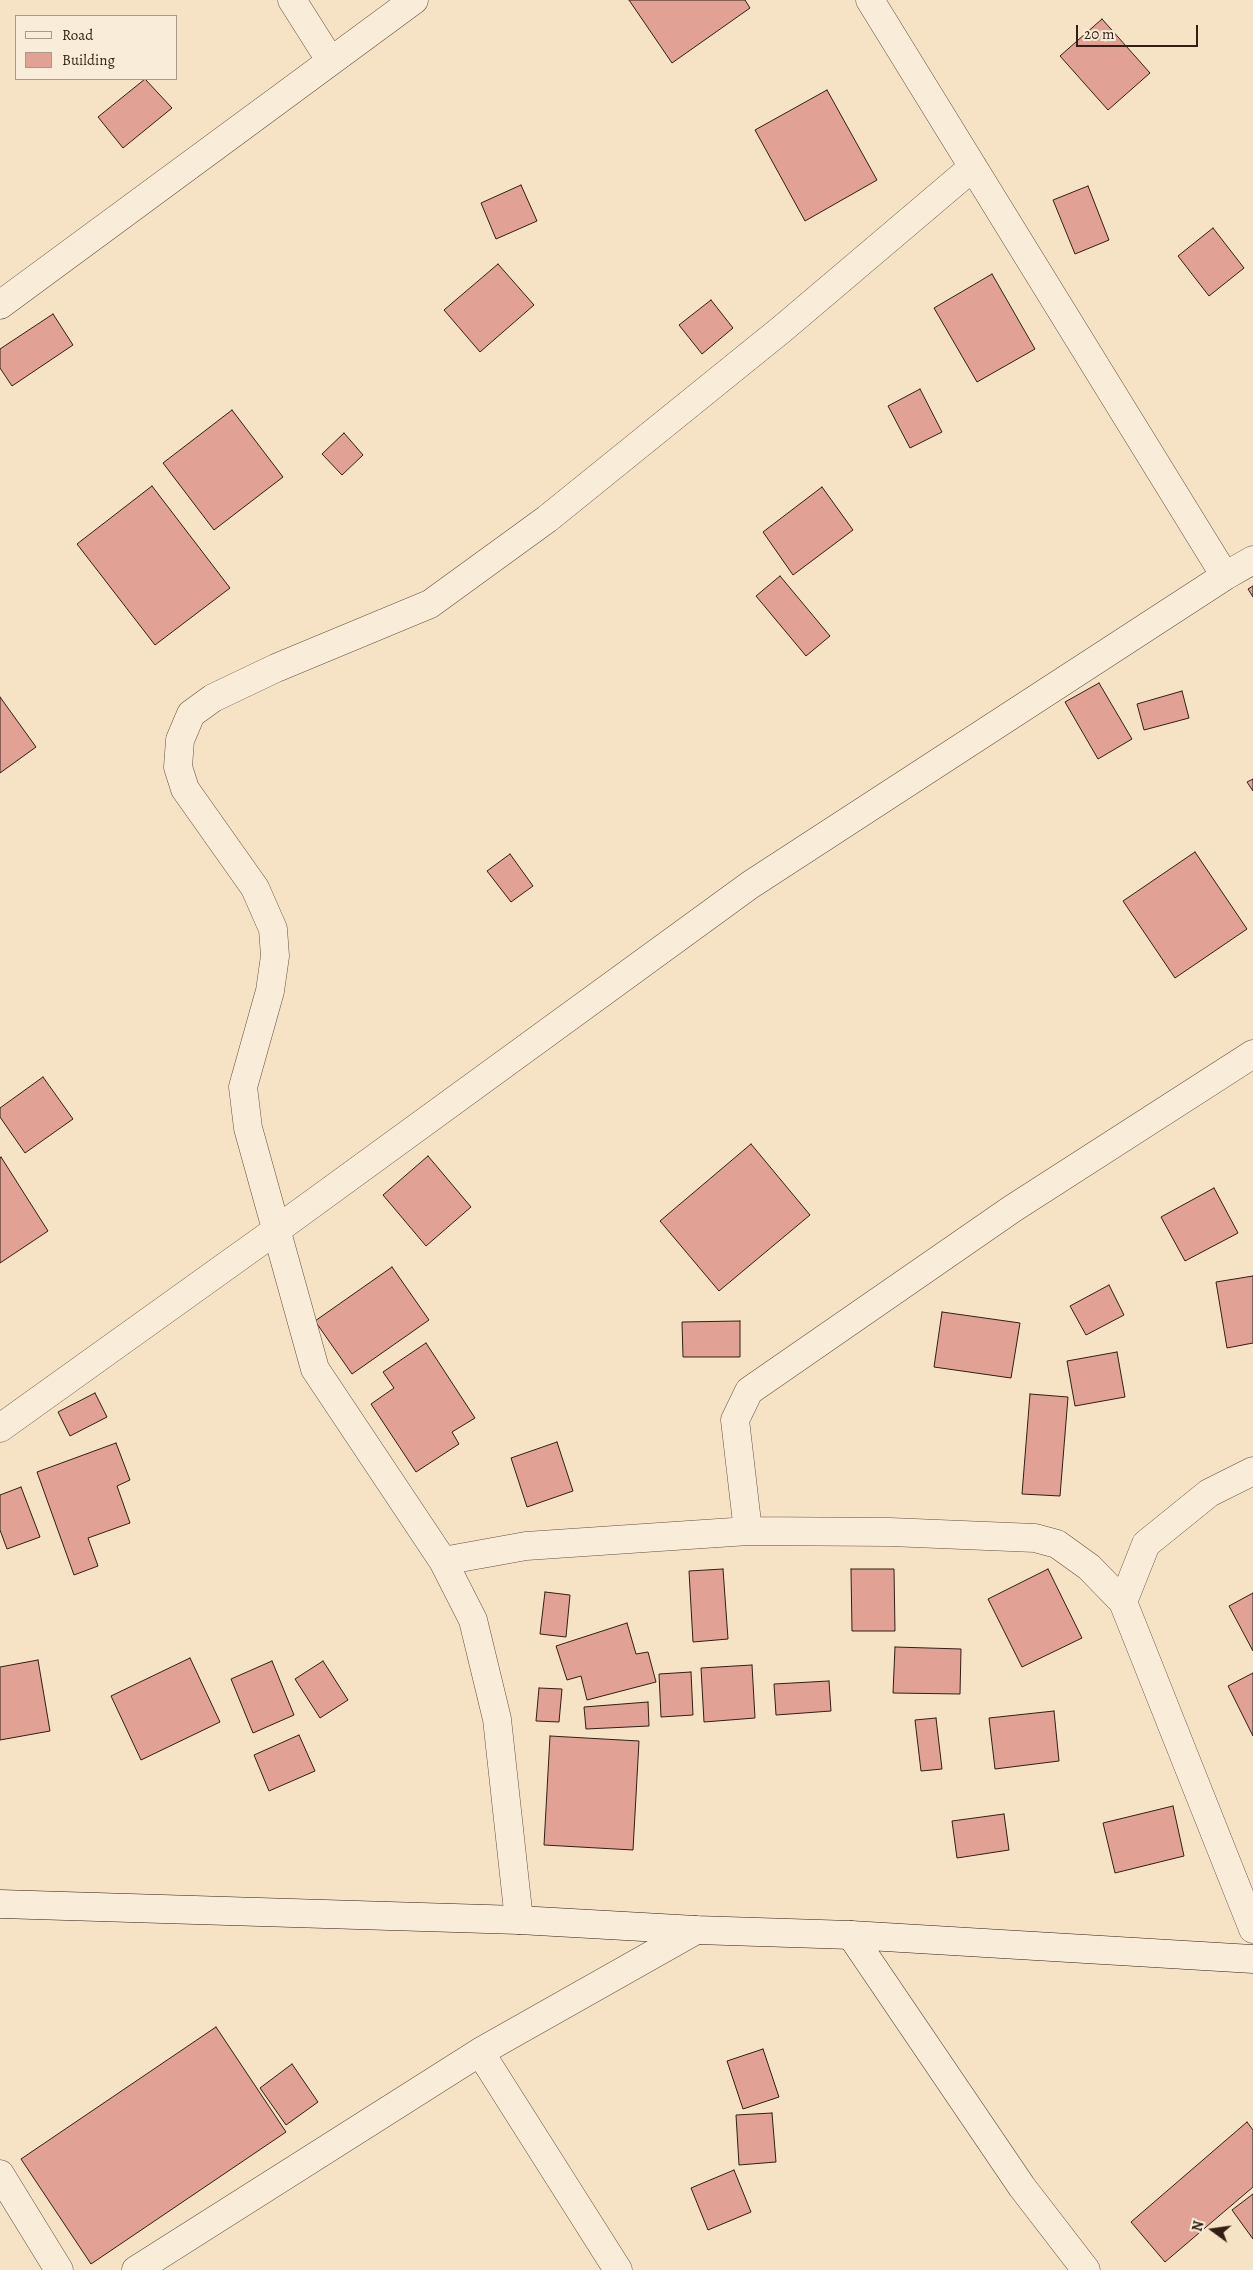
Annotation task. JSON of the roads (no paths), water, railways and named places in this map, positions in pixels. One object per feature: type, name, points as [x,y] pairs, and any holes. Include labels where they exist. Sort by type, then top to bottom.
[{"type":"street","points":[[292,0],[330,60]]},
{"type":"street","points":[[0,305],[330,60],[414,0]]},
{"type":"street","points":[[870,0],[1225,576]]},
{"type":"street","points":[[519,1920],[497,1719],[473,1620],[443,1561],[315,1370],[275,1231],[248,1128],[243,1087],[270,992],[275,956],[273,929],[255,888],[185,789],[178,767],[180,740],[190,714],[212,698],[276,668],[430,604],[547,519],[782,329],[973,167]]},
{"type":"street","points":[[0,1428],[275,1231],[750,885],[1225,576],[1253,560]]},
{"type":"street","points":[[748,1531],[735,1420],[749,1391],[1012,1209],[1253,1054]]},
{"type":"street","points":[[1123,1602],[1146,1544],[1209,1493],[1253,1470]]},
{"type":"street","points":[[443,1561],[526,1546],[748,1531],[1034,1538],[1057,1544],[1089,1567],[1123,1602],[1253,1929]]},
{"type":"street","points":[[0,1904],[519,1920],[696,1930],[851,1935],[1253,1959]]},
{"type":"street","points":[[136,2270],[480,2052],[696,1930]]},
{"type":"street","points":[[851,1935],[1022,2187],[1086,2270]]},
{"type":"street","points":[[480,2052],[618,2270]]},
{"type":"street","points":[[0,2174],[59,2270]]}]
